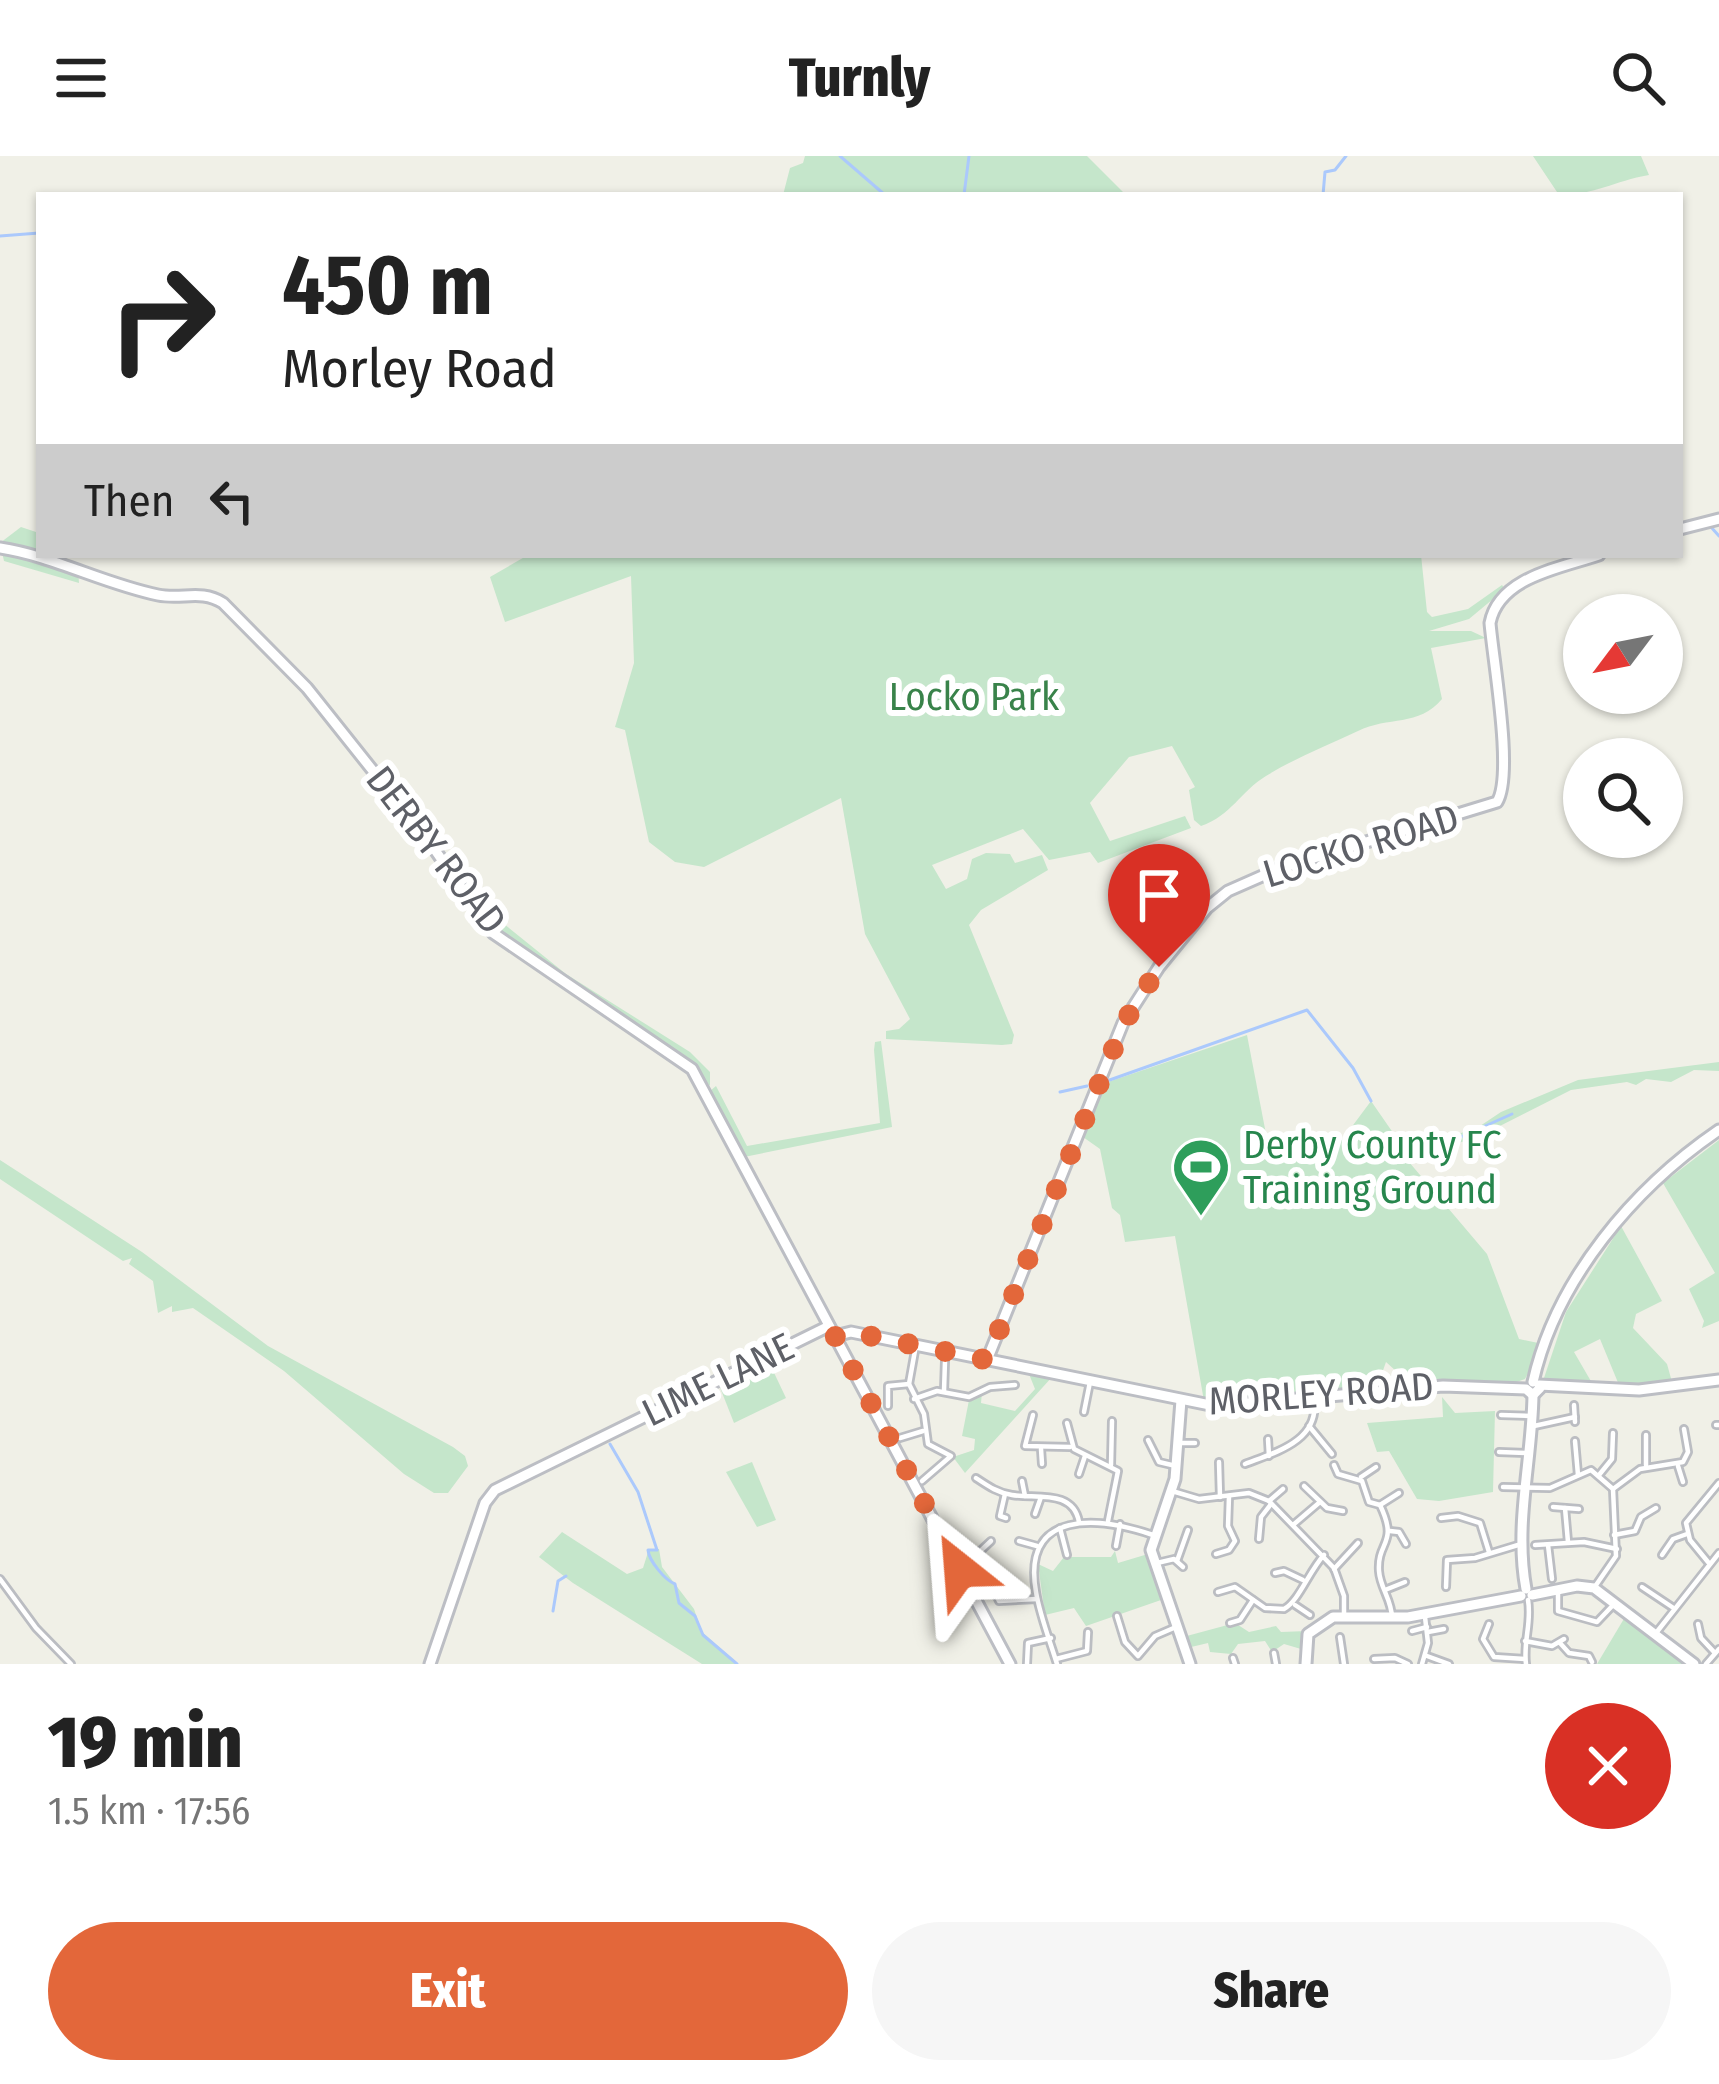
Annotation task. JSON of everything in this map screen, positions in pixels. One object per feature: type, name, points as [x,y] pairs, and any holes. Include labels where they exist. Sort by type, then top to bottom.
[{"type":"street","points":[[1683,528],[1719,519]]},
{"type":"street","name":"DERBY ROAD","points":[[0,548],[150,593],[176,598],[208,595],[230,609],[307,688],[428,840],[494,933],[692,1070],[832,1331]]},
{"type":"street","name":"LOCKO ROAD","points":[[987,1360],[1124,1023],[1175,945],[1222,894],[1250,880],[1496,802],[1503,786],[1490,623],[1494,608],[1523,582],[1591,558]]},
{"type":"street","points":[[1486,1664],[1494,1657],[1526,1661],[1531,1617],[1520,1545],[1532,1453],[1533,1388],[1558,1317],[1607,1235],[1654,1182],[1719,1130]]},
{"type":"street","name":"MORLEY ROAD","points":[[832,1331],[1225,1407],[1443,1386],[1640,1390],[1719,1380]]},
{"type":"street","name":"LIME LANE","points":[[430,1664],[485,1503],[495,1490],[832,1331],[1010,1664]]},
{"type":"street","points":[[916,1346],[909,1384],[934,1450],[951,1456],[928,1480]]},
{"type":"street","points":[[944,1392],[945,1361]]},
{"type":"street","points":[[1084,1412],[1090,1382]]},
{"type":"street","points":[[885,1402],[888,1386],[909,1384]]},
{"type":"street","points":[[914,1399],[944,1392],[967,1397],[990,1387],[1011,1389]]},
{"type":"street","points":[[1245,1464],[1289,1448],[1315,1413],[1314,1399]]},
{"type":"street","points":[[1181,1400],[1178,1466],[1153,1535],[1154,1564],[1190,1664]]},
{"type":"street","points":[[1501,1415],[1532,1421],[1575,1420],[1574,1405]]},
{"type":"street","points":[[1033,1415],[1024,1442],[1041,1449],[1072,1446]]},
{"type":"street","points":[[1112,1421],[1107,1429],[1115,1454],[1112,1466]]},
{"type":"street","points":[[1067,1423],[1072,1446],[1112,1466],[1120,1480],[1108,1521]]},
{"type":"street","points":[[1308,1425],[1331,1454]]},
{"type":"street","points":[[1678,1466],[1688,1452],[1684,1429]]},
{"type":"street","points":[[905,1437],[926,1431]]},
{"type":"street","points":[[1600,1475],[1612,1459],[1613,1433]]},
{"type":"street","points":[[1646,1435],[1646,1468]]},
{"type":"street","points":[[1268,1439],[1269,1457]]},
{"type":"street","points":[[1148,1440],[1159,1462],[1178,1466]]},
{"type":"street","points":[[1575,1441],[1577,1475]]},
{"type":"street","points":[[1180,1443],[1195,1443]]},
{"type":"street","points":[[1289,1448],[1297,1458]]},
{"type":"street","points":[[1041,1449],[1042,1464]]},
{"type":"street","points":[[1499,1452],[1532,1453]]},
{"type":"street","points":[[1079,1474],[1085,1456]]},
{"type":"street","points":[[1566,1458],[1575,1458]]},
{"type":"street","points":[[1219,1462],[1220,1497]]},
{"type":"street","points":[[1334,1465],[1338,1474],[1359,1478],[1376,1467]]},
{"type":"street","points":[[1613,1489],[1646,1468],[1678,1466]]},
{"type":"street","points":[[1678,1466],[1683,1482]]},
{"type":"street","points":[[1503,1487],[1550,1487],[1591,1470],[1613,1489],[1617,1550],[1594,1588]]},
{"type":"street","points":[[976,1478],[1006,1494],[1069,1504],[1079,1524]]},
{"type":"street","points":[[1359,1478],[1370,1502],[1381,1505],[1399,1493]]},
{"type":"street","points":[[1022,1481],[1025,1496]]},
{"type":"street","points":[[1708,1562],[1687,1534],[1690,1516],[1719,1483]]},
{"type":"street","points":[[1304,1486],[1333,1511],[1343,1510]]},
{"type":"street","points":[[1259,1539],[1257,1522],[1283,1489]]},
{"type":"street","points":[[1172,1491],[1199,1499],[1249,1493],[1270,1502],[1334,1569],[1344,1596],[1344,1616]]},
{"type":"street","points":[[1069,1504],[1075,1493]]},
{"type":"street","points":[[1006,1494],[1000,1516],[1006,1518]]},
{"type":"street","points":[[1711,1494],[1718,1502]]},
{"type":"street","points":[[1034,1514],[1041,1496]]},
{"type":"street","points":[[1216,1554],[1229,1550],[1234,1541],[1228,1526],[1229,1496]]},
{"type":"street","points":[[1293,1525],[1321,1502]]},
{"type":"street","points":[[1381,1505],[1390,1531],[1379,1566],[1392,1618]]},
{"type":"street","points":[[1553,1507],[1579,1509]]},
{"type":"street","points":[[1565,1508],[1568,1542]]},
{"type":"street","points":[[1614,1535],[1632,1533],[1641,1517],[1656,1508]]},
{"type":"street","points":[[1441,1518],[1459,1516],[1480,1522],[1490,1553]]},
{"type":"street","points":[[1088,1632],[1087,1651],[1056,1662],[1037,1599],[1034,1569],[1040,1547],[1060,1528],[1079,1524],[1108,1521],[1153,1535]]},
{"type":"street","points":[[1116,1546],[1120,1524]]},
{"type":"street","points":[[1060,1528],[1066,1556]]},
{"type":"street","points":[[1154,1564],[1168,1559],[1180,1564],[1188,1530]]},
{"type":"street","points":[[1390,1531],[1399,1532],[1406,1544]]},
{"type":"street","points":[[1663,1555],[1673,1539],[1687,1534]]},
{"type":"street","points":[[960,1570],[992,1540]]},
{"type":"street","points":[[1019,1541],[1040,1547]]},
{"type":"street","points":[[1535,1545],[1568,1542],[1617,1550]]},
{"type":"street","points":[[1334,1569],[1358,1543]]},
{"type":"street","points":[[1446,1587],[1447,1560],[1520,1545]]},
{"type":"street","points":[[1548,1546],[1558,1611],[1597,1622],[1615,1602]]},
{"type":"street","points":[[1656,1634],[1719,1553]]},
{"type":"street","points":[[1218,1592],[1235,1587],[1277,1610],[1294,1603],[1303,1580],[1324,1555]]},
{"type":"street","points":[[1275,1574],[1283,1571],[1303,1580]]},
{"type":"street","points":[[0,1579],[35,1628],[71,1664]]},
{"type":"street","points":[[1004,1581],[994,1592],[999,1601],[1037,1599]]},
{"type":"street","points":[[1385,1590],[1405,1582]]},
{"type":"street","points":[[1305,1664],[1304,1645],[1311,1630],[1324,1620],[1424,1614],[1557,1586],[1594,1588],[1694,1664]]},
{"type":"street","points":[[1642,1587],[1674,1608]]},
{"type":"street","points":[[1230,1623],[1240,1620],[1253,1600]]},
{"type":"street","points":[[1294,1603],[1310,1616]]},
{"type":"street","points":[[1277,1610],[1277,1622]]},
{"type":"street","points":[[1421,1664],[1427,1629],[1424,1614]]},
{"type":"street","points":[[1117,1616],[1125,1642],[1138,1656],[1155,1636],[1176,1627]]},
{"type":"street","points":[[1489,1624],[1483,1639],[1494,1657]]},
{"type":"street","points":[[1698,1624],[1701,1638],[1717,1651],[1706,1664]]},
{"type":"street","points":[[1412,1631],[1444,1629]]},
{"type":"street","points":[[1340,1637],[1344,1664]]},
{"type":"street","points":[[1027,1664],[1026,1642],[1052,1638]]},
{"type":"street","points":[[1525,1641],[1549,1646],[1562,1641],[1569,1653],[1589,1656],[1592,1661]]},
{"type":"street","points":[[1274,1653],[1276,1664]]},
{"type":"street","points":[[1425,1655],[1449,1664]]},
{"type":"street","points":[[1374,1659],[1395,1658],[1408,1664]]},
{"type":"green space","points":[[805,156],[1087,156],[1123,192],[784,192],[790,168],[803,163]]},
{"type":"green space","points":[[1533,156],[1641,156],[1649,175],[1587,192],[1557,192]]},
{"type":"green space","points":[[21,527],[36,532],[36,558],[65,558],[78,569],[79,583],[4,561],[0,543]]},
{"type":"green space","name":"Locko Park","points":[[523,558],[1421,558],[1427,612],[1432,617],[1468,609],[1502,585],[1505,589],[1469,619],[1429,631],[1471,631],[1486,638],[1431,648],[1442,699],[1433,708],[1369,726],[1288,763],[1257,782],[1211,822],[1201,826],[1194,820],[1189,790],[1195,787],[1172,746],[1129,757],[1090,803],[1110,841],[1185,816],[1191,828],[1098,863],[1090,852],[1049,860],[1023,829],[932,865],[946,889],[967,879],[972,859],[986,853],[1010,854],[1015,863],[1042,855],[1048,870],[981,910],[969,925],[1014,1035],[1012,1044],[1002,1045],[886,1039],[886,1031],[899,1029],[910,1019],[865,934],[841,798],[704,867],[675,862],[649,842],[625,730],[615,727],[634,663],[631,576],[505,622],[490,577]]},
{"type":"green space","points":[[483,907],[566,974],[690,1052],[710,1072],[710,1086],[694,1067],[522,952],[478,909]]},
{"type":"green space","name":"Derby County FC Training Ground","points":[[1247,1035],[1266,1134],[1342,1140],[1371,1101],[1407,1153],[1480,1126],[1501,1112],[1578,1080],[1719,1062],[1719,1071],[1694,1070],[1671,1082],[1646,1079],[1636,1085],[1627,1082],[1571,1090],[1488,1132],[1409,1162],[1487,1254],[1519,1339],[1543,1344],[1525,1379],[1511,1384],[1450,1381],[1397,1387],[1388,1377],[1397,1372],[1386,1362],[1376,1390],[1225,1405],[1204,1401],[1175,1236],[1125,1242],[1120,1215],[1112,1208],[1100,1149],[1083,1137],[1105,1083]]},
{"type":"green space","points":[[881,1041],[892,1127],[744,1157],[710,1091],[716,1086],[747,1146],[880,1123],[874,1050],[875,1042]]},
{"type":"green space","points":[[1719,1140],[1719,1321],[1702,1328],[1704,1321],[1689,1289],[1715,1273],[1663,1183]]},
{"type":"green space","points":[[0,1160],[142,1252],[268,1346],[453,1447],[465,1456],[468,1466],[448,1493],[434,1493],[404,1474],[284,1371],[193,1308],[172,1312],[172,1306],[158,1313],[153,1281],[129,1264],[132,1258],[123,1261],[0,1179]]},
{"type":"green space","points":[[1621,1226],[1662,1301],[1636,1314],[1633,1328],[1667,1364],[1672,1382],[1619,1385],[1600,1339],[1574,1352],[1592,1383],[1553,1383],[1544,1378],[1566,1312]]},
{"type":"green space","points":[[768,1360],[786,1398],[734,1423],[719,1385]]},
{"type":"green space","points":[[1029,1374],[1052,1377],[965,1473],[953,1457],[974,1450],[975,1439],[962,1436],[969,1400],[982,1392],[981,1403],[1015,1411],[1035,1389]]},
{"type":"green space","points":[[1442,1397],[1455,1413],[1495,1411],[1493,1492],[1439,1501],[1417,1499],[1389,1451],[1377,1452],[1367,1423],[1443,1417]]},
{"type":"green space","points":[[752,1462],[776,1520],[757,1527],[726,1472]]},
{"type":"green space","points":[[562,1532],[627,1574],[643,1568],[649,1549],[659,1549],[662,1567],[694,1609],[702,1632],[738,1664],[702,1664],[573,1583],[539,1557]]},
{"type":"green space","points":[[1115,1551],[1118,1563],[1148,1554],[1161,1600],[1086,1626],[1074,1608],[1045,1615],[1038,1564],[1053,1571],[1064,1557],[1111,1557]]},
{"type":"green space","points":[[1625,1617],[1687,1664],[1597,1664]]},
{"type":"green space","points":[[1235,1623],[1249,1632],[1276,1626],[1281,1632],[1307,1631],[1301,1649],[1284,1644],[1272,1652],[1265,1641],[1238,1644],[1231,1654],[1210,1652],[1208,1643],[1187,1648],[1183,1637]]},
{"type":"waterway","points":[[840,156],[882,192]]},
{"type":"waterway","points":[[964,192],[969,156]]},
{"type":"waterway","points":[[1323,192],[1325,172],[1335,170],[1346,156]]},
{"type":"waterway","points":[[0,236],[36,233]]},
{"type":"waterway","points":[[1711,527],[1719,536]]},
{"type":"waterway","points":[[1104,1082],[1307,1010],[1353,1068],[1371,1101]]},
{"type":"waterway","points":[[1060,1092],[1087,1086]]},
{"type":"waterway","points":[[1456,1139],[1512,1114]]},
{"type":"waterway","points":[[610,1444],[638,1492],[657,1550],[648,1550],[651,1559],[675,1584],[679,1603],[695,1616],[703,1635],[737,1664]]},
{"type":"waterway","points":[[553,1611],[558,1581],[566,1576]]},
{"type":"place","name":"Derby County FC Training Ground","points":[[1201,1218]]},
{"type":"route","points":[[960,1570],[835,1336],[851,1332],[987,1360],[1124,1023],[1159,967]]}]
